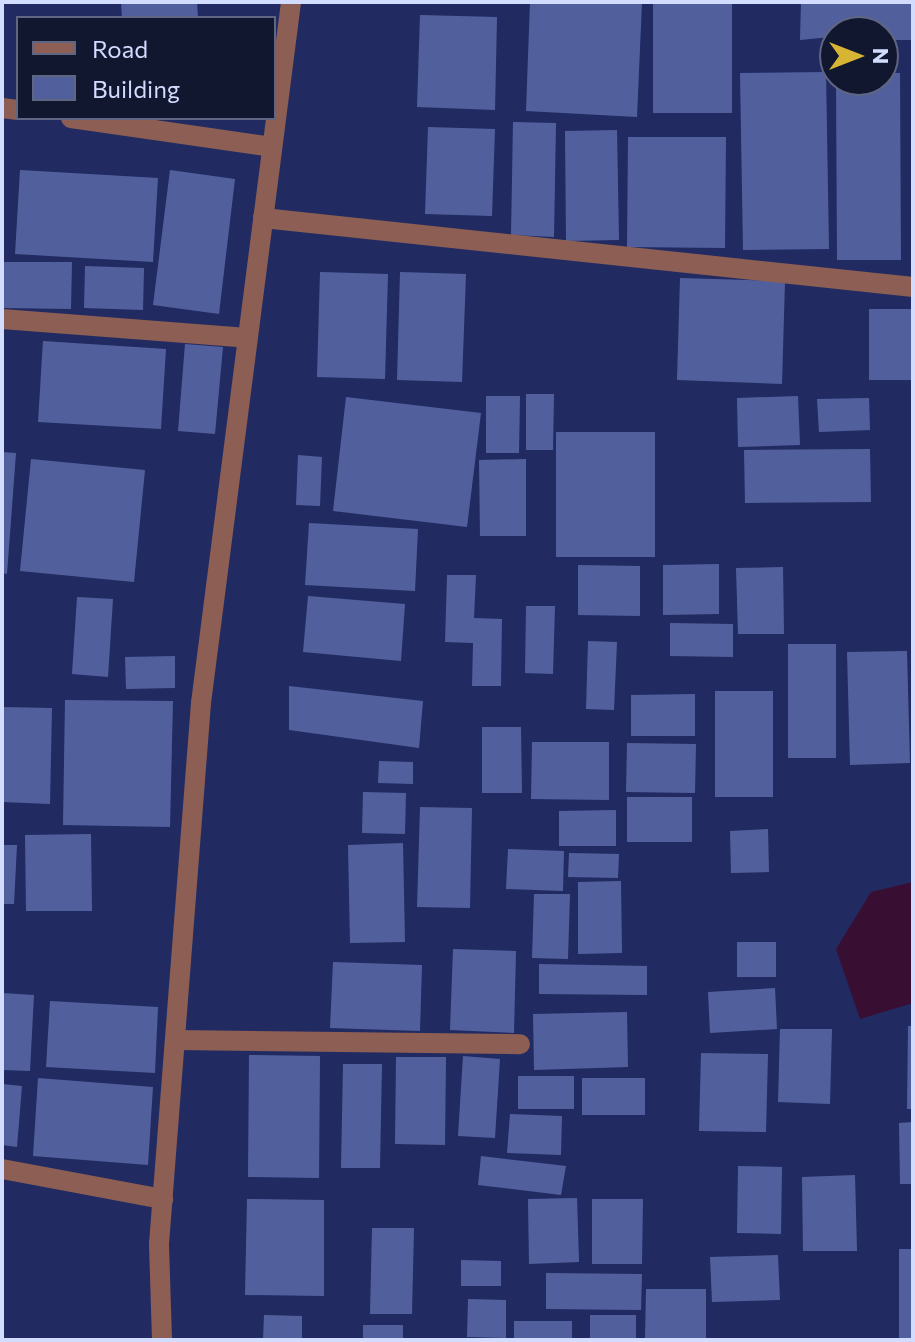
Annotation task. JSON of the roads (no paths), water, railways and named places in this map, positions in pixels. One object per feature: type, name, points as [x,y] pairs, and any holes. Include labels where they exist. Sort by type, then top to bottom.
[{"type":"street","points":[[276,116],[291,2]]},
{"type":"street","points":[[85,120],[272,147]]},
{"type":"street","points":[[162,1340],[163,1199],[201,703],[276,120]]},
{"type":"street","points":[[263,218],[913,287]]},
{"type":"street","points":[[2,319],[247,338]]},
{"type":"street","points":[[175,1040],[520,1044]]},
{"type":"street","points":[[2,1169],[163,1199]]}]
